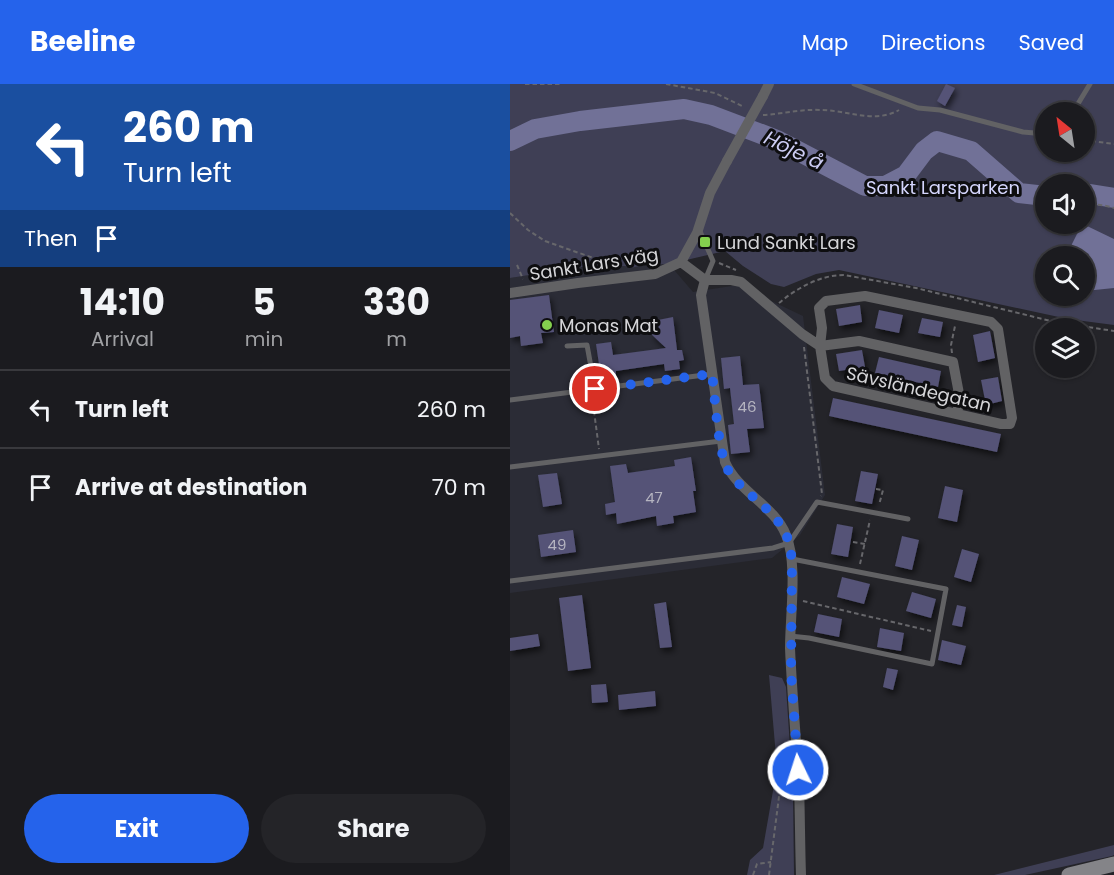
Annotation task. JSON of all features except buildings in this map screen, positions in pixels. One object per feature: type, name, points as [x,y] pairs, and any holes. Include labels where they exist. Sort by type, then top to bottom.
[{"type":"main road","points":[[1069,875],[1114,864]]},
{"type":"street","name":"Sankt Lars väg","points":[[510,293],[655,274],[681,262],[690,249],[710,193],[769,84]]},
{"type":"street","name":"Sankt Lars väg","points":[[681,262],[705,280]]},
{"type":"street","points":[[801,875],[799,786],[790,636],[792,559],[789,543],[781,525],[728,470],[721,441],[701,295],[705,280],[741,282],[806,337],[820,346],[859,341],[953,362],[960,399],[957,413]]},
{"type":"street","name":"Sävsländegatan","points":[[865,296],[991,322],[998,329],[1012,418],[1010,424],[1001,424],[833,386],[825,378],[820,346],[822,328],[819,308],[826,301],[865,296]]},
{"type":"lane","points":[[855,84],[918,108],[940,110],[1023,132],[1035,133]]},
{"type":"lane","points":[[1080,102],[1090,84]]},
{"type":"lane","points":[[698,226],[713,261],[705,280]]},
{"type":"lane","points":[[567,346],[587,345],[593,389]]},
{"type":"lane","points":[[510,400],[712,374]]},
{"type":"lane","points":[[510,467],[721,441]]},
{"type":"lane","points":[[510,581],[773,548],[789,543],[817,502],[908,519]]},
{"type":"lane","points":[[790,636],[932,664],[946,589],[792,559]]},
{"type":"path","points":[[525,84],[562,84]]},
{"type":"path","points":[[666,84],[715,93],[745,107]]},
{"type":"path","points":[[762,116],[822,110],[873,117],[885,116],[906,104]]},
{"type":"path","points":[[1095,141],[1114,144]]},
{"type":"path","points":[[1095,205],[1114,208]]},
{"type":"path","points":[[510,213],[528,230],[545,241],[621,268]]},
{"type":"path","points":[[518,265],[523,279]]},
{"type":"path","points":[[779,304],[820,279],[831,275],[844,275],[916,288],[1055,322],[1114,331]]},
{"type":"path","points":[[953,362],[951,345],[957,315]]},
{"type":"path","points":[[806,337],[822,494],[817,502]]},
{"type":"path","points":[[593,389],[600,455]]},
{"type":"path","points":[[858,572],[882,490],[876,489]]},
{"type":"path","points":[[853,542],[865,544]]},
{"type":"path","points":[[791,598],[938,632]]},
{"type":"path","points":[[769,875],[781,781],[787,771]]},
{"type":"path","points":[[753,875],[757,864],[771,862]]},
{"type":"shaded area","points":[[1095,230],[1114,239],[1114,288],[1095,290],[1095,246],[1071,246],[1077,234],[1095,234]]},
{"type":"shaded area","points":[[669,264],[693,292],[738,285],[803,316],[825,495],[800,535],[772,558],[510,593],[510,278],[582,267]]},
{"type":"green space","name":"Sankt Larsparken","points":[[510,84],[1114,84],[1114,325],[1095,323],[1095,318],[1063,318],[839,270],[816,274],[784,287],[771,284],[725,251],[669,264],[631,268],[625,266],[582,267],[510,278]]},
{"type":"green space","points":[[769,675],[782,678],[786,687],[793,792],[794,875],[747,875],[750,860],[763,848],[777,768]]},
{"type":"green space","points":[[1114,845],[1112,856],[1025,875],[994,875]]},
{"type":"waterway","name":"Höje å","points":[[510,141],[535,129],[580,121],[684,109],[711,115],[777,140],[865,186],[885,186],[906,175],[924,151],[937,141],[971,151],[1019,193],[1035,195]]},
{"type":"waterway","name":"Höje å","points":[[1095,195],[1114,198]]},
{"type":"place","name":"Lund Sankt Lars","points":[[705,242]]},
{"type":"place","name":"Monas Mat","points":[[547,325]]},
{"type":"route","points":[[595,389],[712,374],[723,454],[728,470],[781,525],[789,543],[792,559],[791,672],[798,770]]}]
